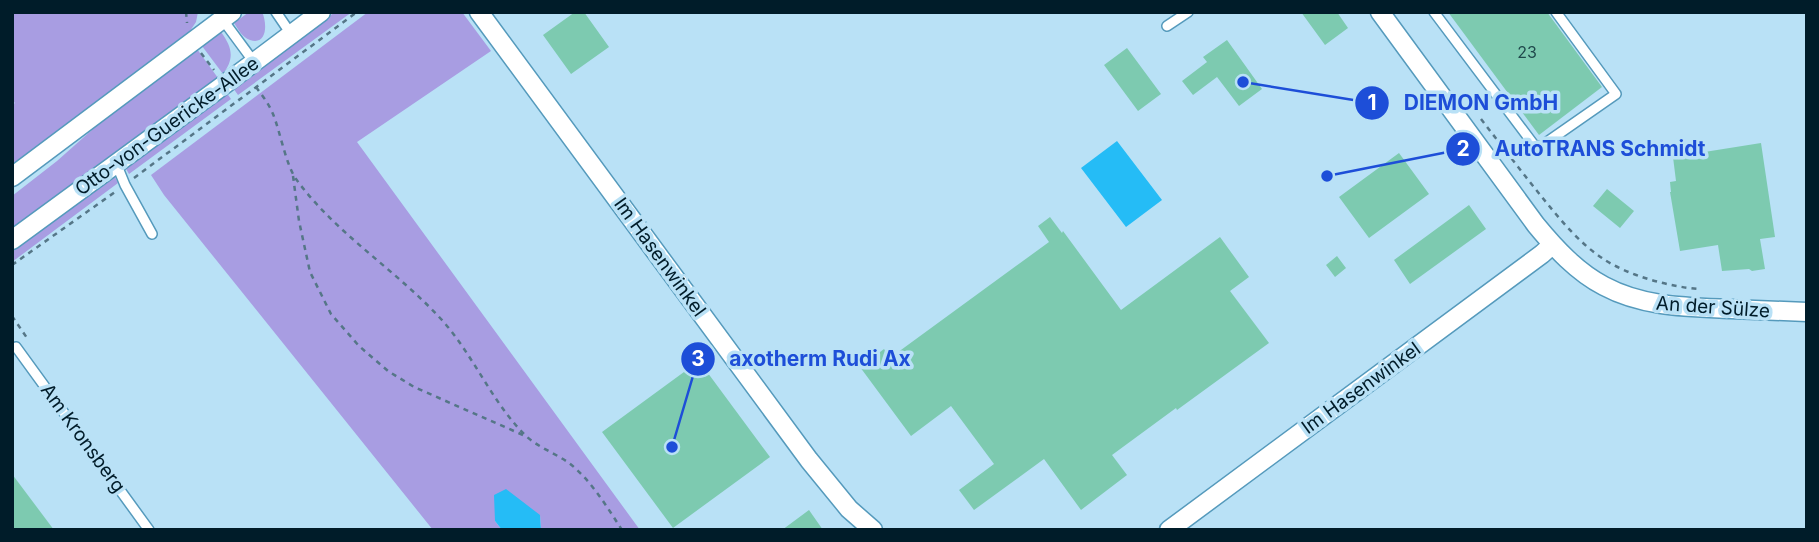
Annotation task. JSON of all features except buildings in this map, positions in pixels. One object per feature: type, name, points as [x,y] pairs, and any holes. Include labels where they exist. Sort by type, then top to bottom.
[{"type":"street","name":"Otto-von-Guericke-Allee","points":[[12,240],[321,12]]},
{"type":"street","name":"Im Hasenwinkel","points":[[480,12],[809,460],[849,509],[873,530]]},
{"type":"street","name":"An der Sülze","points":[[1380,12],[1552,245],[1597,282],[1642,301],[1665,305],[1807,312]]},
{"type":"street","points":[[12,177],[193,43],[224,15]]},
{"type":"street","name":"Im Hasenwinkel","points":[[1169,530],[1552,245]]},
{"type":"lane","points":[[276,12],[292,34]]},
{"type":"lane","points":[[1167,26],[1188,12]]},
{"type":"lane","points":[[1437,13],[1537,149],[1616,94],[1556,12]]},
{"type":"lane","points":[[224,15],[254,62]]},
{"type":"lane","points":[[116,163],[152,233]]},
{"type":"lane","name":"Am Kronsberg","points":[[16,347],[149,530]]},
{"type":"path","points":[[186,12],[188,35],[225,85]]},
{"type":"path","points":[[12,265],[125,185],[357,12]]},
{"type":"path","points":[[257,87],[272,112],[293,176],[310,272],[331,314],[359,346],[388,371],[414,387],[526,437],[571,465],[595,491],[622,530]]},
{"type":"path","points":[[1478,115],[1566,226],[1602,259],[1657,281],[1708,290]]},
{"type":"path","points":[[293,176],[324,214],[439,317],[457,338],[505,412],[526,437]]},
{"type":"path","points":[[12,316],[27,338]]},
{"type":"shaded area","points":[[12,12],[198,12],[196,22],[186,37],[12,167],[12,105],[15,103],[12,100]]},
{"type":"shaded area","points":[[249,12],[262,12],[265,32],[260,40],[247,39],[234,23]]},
{"type":"shaded area","points":[[335,12],[352,12],[238,95],[233,88]]},
{"type":"shaded area","points":[[368,12],[462,12],[491,51],[357,142],[640,530],[541,530],[540,515],[495,521],[502,530],[433,530],[164,195],[151,175]]},
{"type":"shaded area","points":[[221,32],[231,53],[223,74],[202,46]]},
{"type":"shaded area","points":[[197,49],[218,78],[12,230],[12,196],[102,121]]},
{"type":"shaded area","points":[[226,92],[231,99],[129,174],[125,167]]},
{"type":"shaded area","points":[[114,175],[118,183],[12,262],[12,252]]},
{"type":"water","points":[[1117,141],[1162,200],[1126,227],[1081,168]]},
{"type":"water","points":[[506,489],[540,515],[541,530],[502,530],[495,521],[494,495]]},
{"type":"place","name":"DIEMON GmbH","points":[[1243,82]]},
{"type":"place","name":"AutoTRANS Schmidt","points":[[1327,176]]},
{"type":"place","name":"axotherm Rudi Ax","points":[[672,447]]}]
